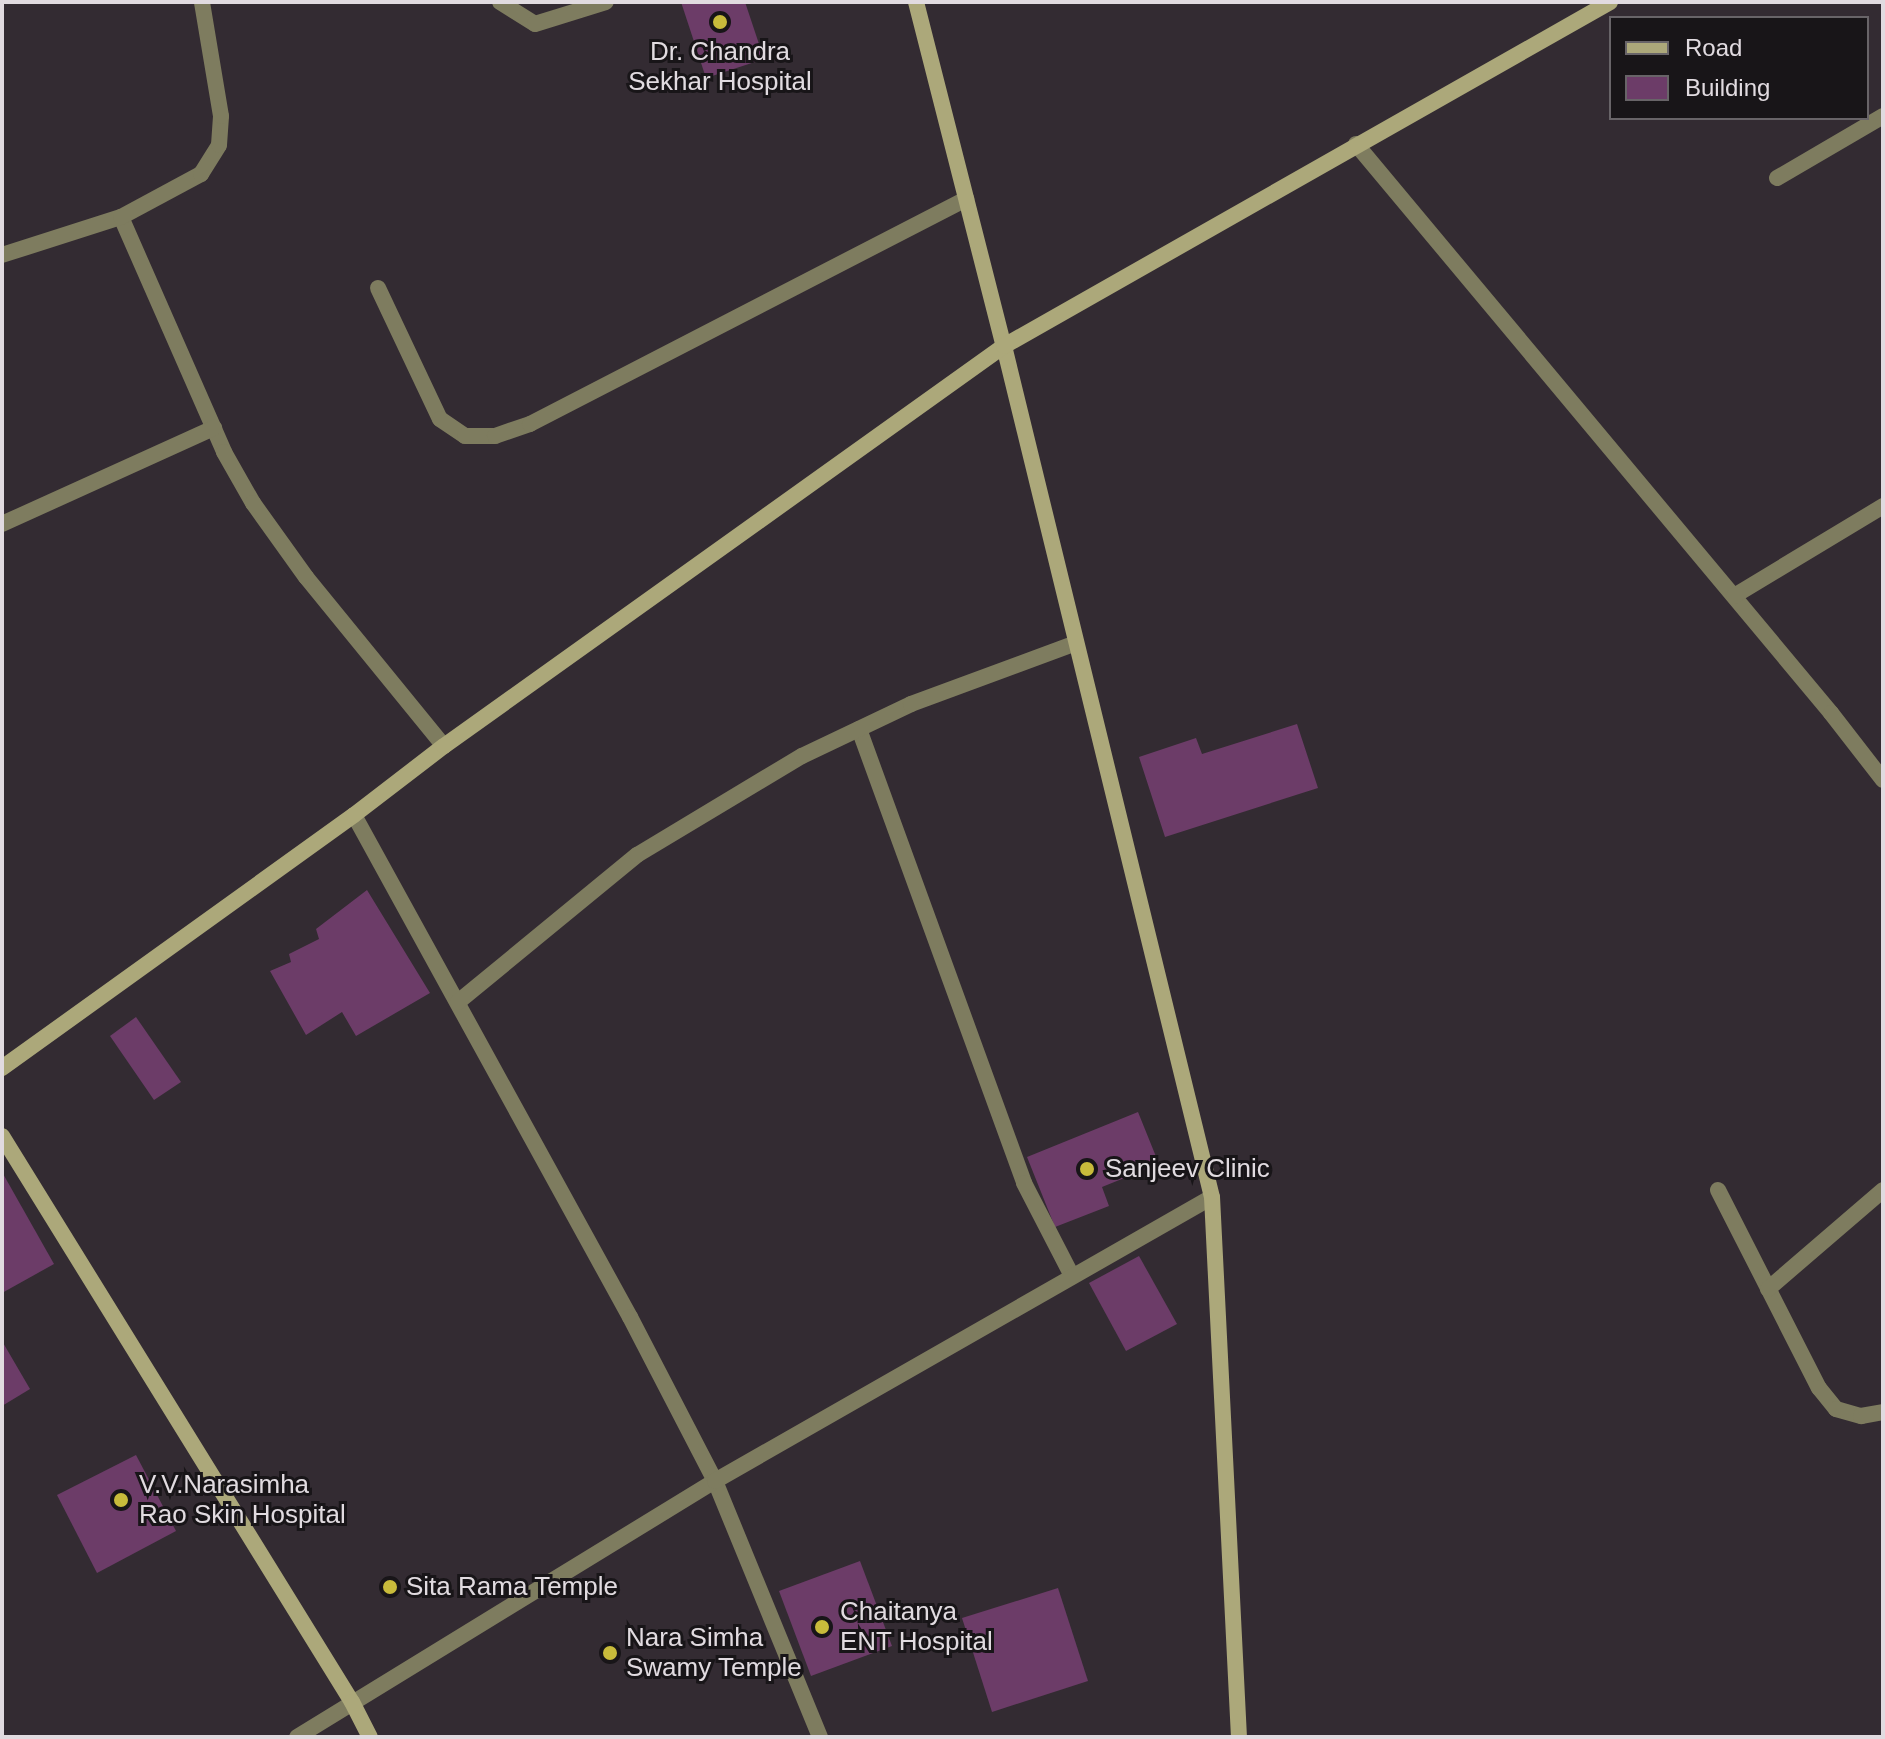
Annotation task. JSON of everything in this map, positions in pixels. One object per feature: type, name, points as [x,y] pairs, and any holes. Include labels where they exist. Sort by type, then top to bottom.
[{"type":"street","points":[[2,255],[121,217],[201,174],[219,145],[221,116],[202,2]]},
{"type":"street","points":[[500,2],[535,24],[606,2]]},
{"type":"street","points":[[916,2],[1004,346],[1212,1197],[1239,1737]]},
{"type":"street","points":[[2,1068],[354,815],[444,746],[1004,346],[1610,2]]},
{"type":"street","points":[[1777,178],[1883,116]]},
{"type":"street","points":[[1356,144],[1734,596],[1883,780]]},
{"type":"street","points":[[378,288],[440,419],[465,436],[495,436],[543,417],[966,199]]},
{"type":"street","points":[[121,217],[214,428],[253,503],[444,746]]},
{"type":"street","points":[[2,524],[214,428]]},
{"type":"street","points":[[1734,596],[1883,506]]},
{"type":"street","points":[[458,1002],[637,855],[802,756],[911,704],[1076,643]]},
{"type":"street","points":[[859,729],[1024,1183],[1072,1276]]},
{"type":"street","points":[[354,815],[715,1481],[820,1737]]},
{"type":"street","points":[[2,1136],[352,1702],[370,1737]]},
{"type":"street","points":[[1718,1190],[1819,1388],[1836,1409],[1861,1416],[1883,1412]]},
{"type":"street","points":[[1768,1289],[1883,1190]]},
{"type":"street","points":[[297,1737],[715,1481],[1212,1197]]},
{"type":"building","points":[[681,2],[745,2],[764,59],[706,78]]},
{"type":"building","points":[[1297,724],[1318,788],[1165,837],[1139,757],[1196,738],[1202,754]]},
{"type":"building","points":[[367,890],[430,993],[356,1036],[342,1012],[306,1035],[270,971],[291,962],[289,954],[319,939],[316,929]]},
{"type":"building","points":[[136,1017],[181,1082],[154,1100],[110,1036]]},
{"type":"building","points":[[1138,1112],[1159,1164],[1102,1187],[1109,1206],[1055,1227],[1027,1157]]},
{"type":"building","points":[[2,1172],[54,1264],[2,1293]]},
{"type":"building","points":[[1139,1256],[1177,1324],[1126,1351],[1089,1283]]},
{"type":"building","points":[[2,1341],[30,1389],[2,1406]]},
{"type":"building","points":[[136,1455],[176,1531],[97,1573],[57,1495]]},
{"type":"building","points":[[860,1561],[892,1646],[811,1676],[779,1591]]},
{"type":"building","points":[[1058,1588],[1088,1681],[992,1712],[962,1618]]},
{"type":"place","name":"Dr. Chandra Sekhar Hospital","points":[[720,22]]},
{"type":"place","name":"Sanjeev Clinic","points":[[1087,1169]]},
{"type":"place","name":"V.V.Narasimha Rao Skin Hospital","points":[[121,1500]]},
{"type":"place","name":"Sita Rama Temple","points":[[390,1587]]},
{"type":"place","name":"Chaitanya ENT Hospital","points":[[822,1627]]},
{"type":"place","name":"Nara Simha Swamy Temple","points":[[610,1653]]}]
